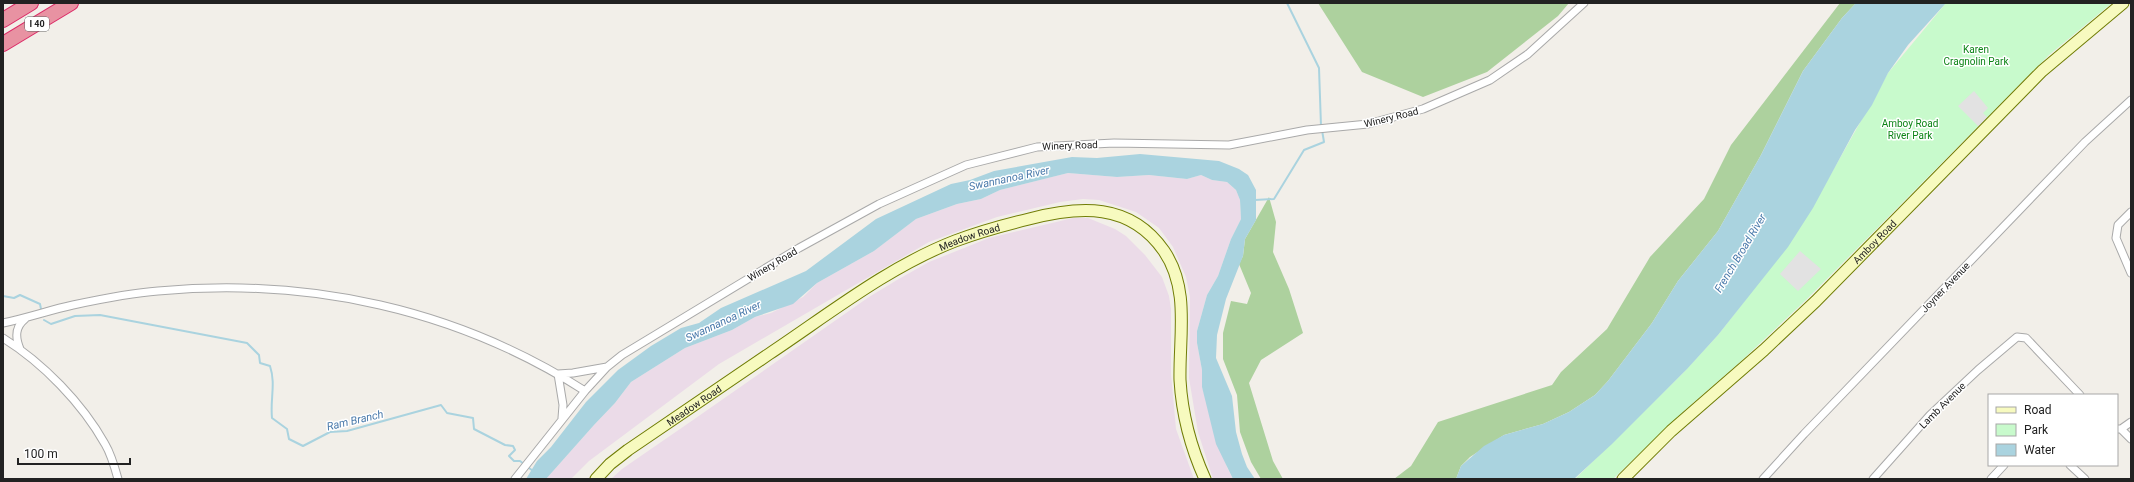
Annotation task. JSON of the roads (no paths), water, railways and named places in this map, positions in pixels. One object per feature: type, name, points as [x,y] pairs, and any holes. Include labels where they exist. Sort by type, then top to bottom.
[{"type":"highway","name":"I 40","points":[[3,20],[31,3]]},
{"type":"highway","name":"I 40","points":[[3,44],[70,3]]},
{"type":"main road","name":"Amboy Road","points":[[1623,479],[1671,431],[1764,350],[1816,301],[2042,71],[2124,3]]},
{"type":"main road","name":"Meadow Road","points":[[596,479],[610,464],[632,447],[856,296],[903,267],[956,241],[990,229],[1059,211],[1079,209],[1103,211],[1132,222],[1154,239],[1171,262],[1177,278],[1181,300],[1182,397],[1192,444],[1205,479]]},
{"type":"street","name":"Winery Road","points":[[515,479],[585,391],[607,367],[622,355],[799,248],[879,204],[966,165],[1037,147],[1114,143],[1229,145],[1307,130],[1368,124],[1423,109],[1490,80],[1528,54],[1584,3]]},
{"type":"street","name":"Joyner Avenue","points":[[1763,479],[1804,434],[2068,160],[2113,114],[2131,100]]},
{"type":"street","points":[[2131,212],[2118,225],[2116,238],[2131,273]]},
{"type":"street","points":[[3,323],[73,305],[157,291],[232,288],[306,292],[376,303],[420,314],[519,352],[585,391]]},
{"type":"street","points":[[20,349],[16,334],[19,324],[25,318]]},
{"type":"street","name":"Lamb Avenue","points":[[1873,479],[1930,415],[1978,370],[2017,337],[2026,338],[2079,394]]},
{"type":"street","points":[[3,338],[20,349],[41,367],[68,395],[106,445],[118,479]]},
{"type":"street","points":[[558,374],[607,367]]},
{"type":"street","points":[[558,374],[563,405],[562,418]]},
{"type":"street","points":[[2131,422],[2119,429],[2131,438]]},
{"type":"street","points":[[1992,479],[2003,466]]},
{"type":"street","points":[[2071,466],[2085,479]]},
{"type":"water","name":"French Broad River","points":[[1856,3],[1946,3],[1908,45],[1888,73],[1872,105],[1855,130],[1813,208],[1788,247],[1718,335],[1687,369],[1612,444],[1574,479],[1456,479],[1461,466],[1484,446],[1504,435],[1543,424],[1569,412],[1595,395],[1608,381],[1652,323],[1678,281],[1718,231],[1761,155],[1803,71],[1842,18]]},
{"type":"water","name":"Swannanoa River","points":[[1140,154],[1219,161],[1239,169],[1248,175],[1256,190],[1256,220],[1245,239],[1243,256],[1226,299],[1217,335],[1216,358],[1232,396],[1236,432],[1242,454],[1247,467],[1255,479],[1233,479],[1216,444],[1202,387],[1202,370],[1197,343],[1197,331],[1207,295],[1218,276],[1231,239],[1241,219],[1240,200],[1236,190],[1227,182],[1212,180],[1201,175],[1187,179],[1149,175],[1117,177],[1068,173],[1000,190],[981,199],[957,204],[916,219],[874,251],[817,283],[793,304],[755,317],[732,330],[685,348],[631,382],[615,403],[546,479],[526,479],[537,461],[551,447],[586,402],[618,370],[651,346],[681,328],[699,323],[721,308],[806,271],[876,219],[951,184],[970,180],[994,171],[1072,157],[1097,158]]},
{"type":"waterway","points":[[1287,3],[1319,68],[1321,126]]},
{"type":"waterway","points":[[1255,200],[1274,199],[1304,150],[1324,142],[1322,130]]},
{"type":"waterway","name":"Ram Branch","points":[[3,296],[14,298],[20,295],[40,304],[41,309]]},
{"type":"waterway","name":"Ram Branch","points":[[44,320],[51,324],[75,316],[100,315],[247,343],[259,355],[260,363],[270,366],[273,379],[272,418],[287,429],[289,439],[303,446],[330,432],[347,431],[441,405],[447,413],[473,418],[474,429],[505,445],[513,446],[515,450],[509,456],[514,461],[520,461],[533,471]]},
{"type":"park label","name":"Karen Cragnolin Park","points":[[1976,54]]},
{"type":"park label","name":"Amboy Road River Park","points":[[1910,128]]}]
